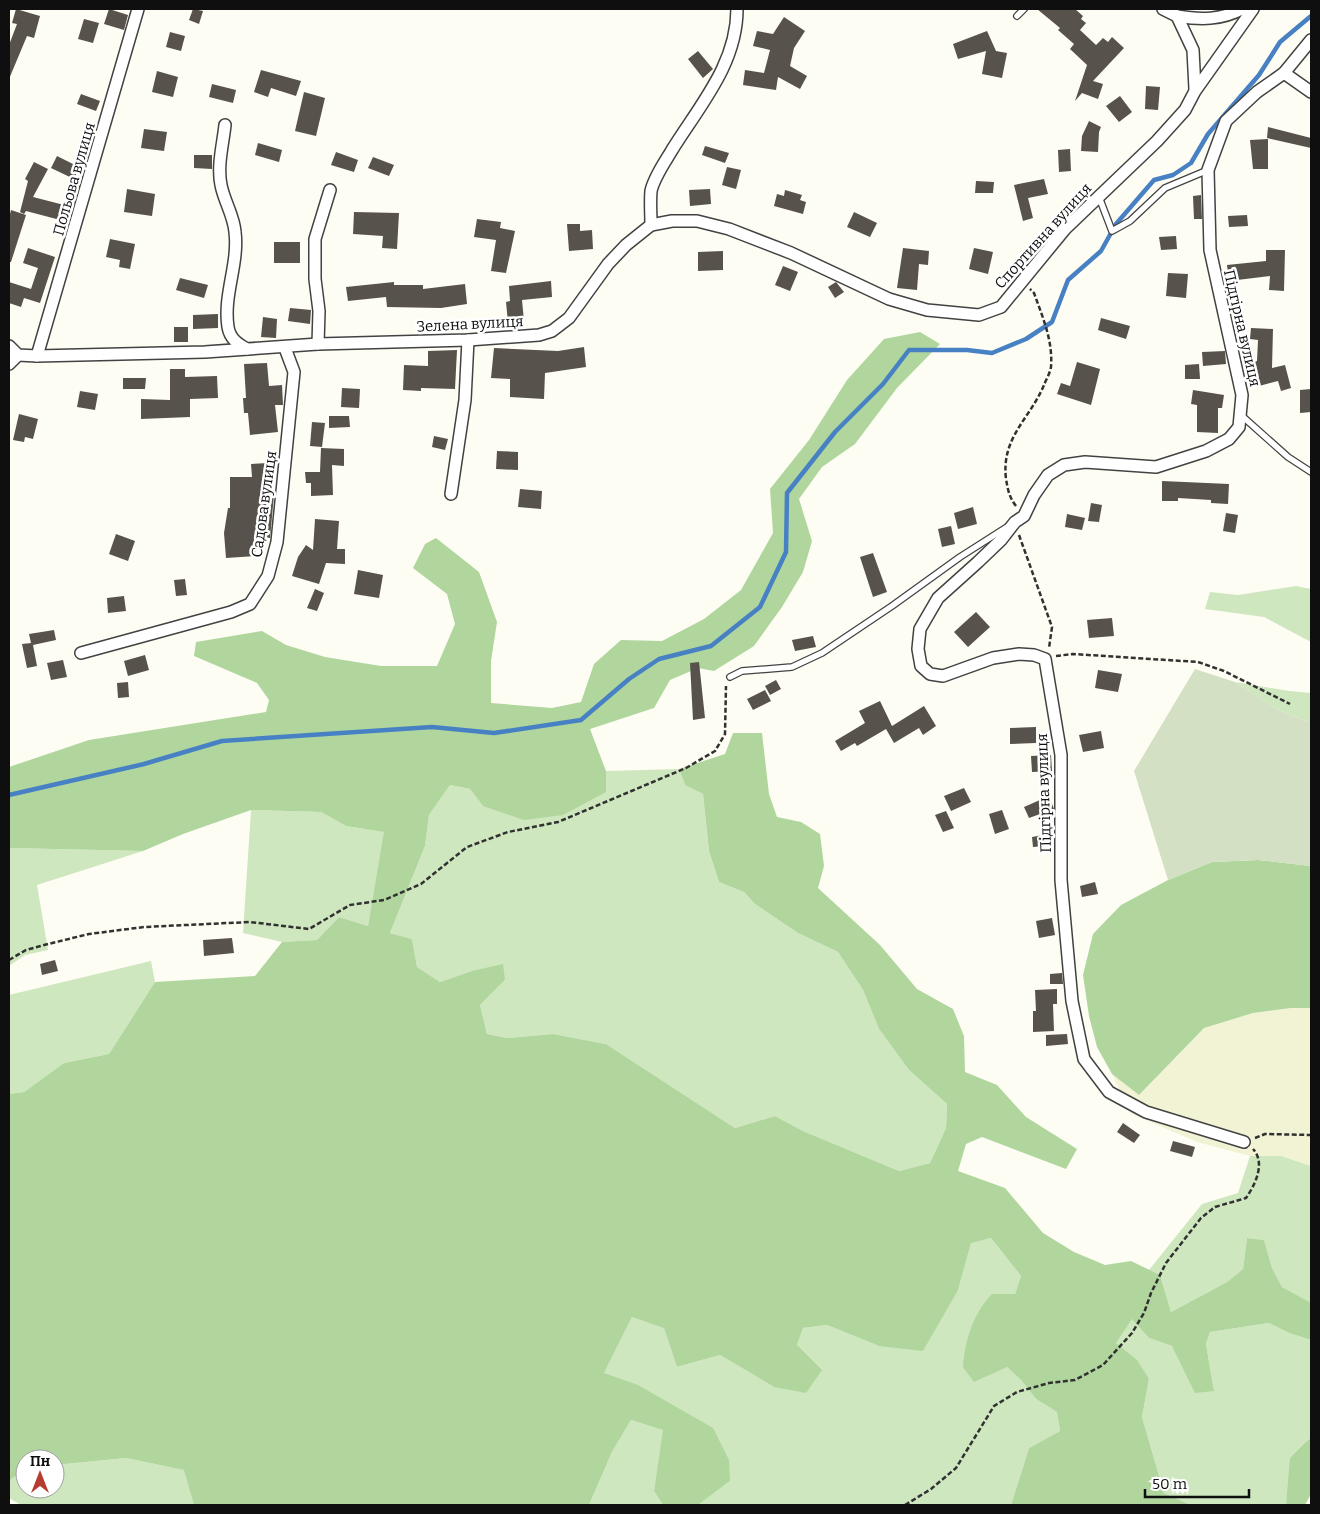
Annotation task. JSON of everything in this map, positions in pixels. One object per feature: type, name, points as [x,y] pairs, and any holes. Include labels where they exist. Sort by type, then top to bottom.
[{"type":"street","name":"Польова вулиця","points":[[37,356],[138,9]]},
{"type":"street","points":[[651,225],[652,190],[663,165],[711,93],[726,64],[737,24],[737,9]]},
{"type":"street","points":[[1162,9],[1177,16],[1203,20],[1232,14],[1242,9]]},
{"type":"street","name":"Спортивна вулиця","points":[[651,225],[672,221],[697,222],[728,229],[791,253],[889,299],[927,310],[979,316],[1001,307],[1043,255],[1098,195],[1157,141],[1185,110],[1194,91],[1253,9]]},
{"type":"street","name":"Спортивна вулиця","points":[[1177,16],[1193,50],[1196,77],[1194,91]]},
{"type":"street","name":"Підгірна вулиця","points":[[1242,416],[1242,395],[1210,250],[1208,170],[1226,120],[1257,92],[1284,73],[1311,40]]},
{"type":"street","points":[[1284,73],[1311,92]]},
{"type":"street","points":[[226,125],[219,173],[221,187],[236,232],[235,255],[227,310],[228,329],[234,341],[247,349]]},
{"type":"street","points":[[318,344],[319,311],[315,279],[315,239],[330,190]]},
{"type":"street","name":"Зелена вулиця","points":[[18,355],[205,352],[285,348],[318,344],[468,340],[539,335],[552,330],[568,318],[608,264],[626,245],[651,225]]},
{"type":"street","points":[[450,494],[465,400],[468,340]]},
{"type":"street","points":[[9,346],[18,355],[9,364]]},
{"type":"street","name":"Садова вулиця","points":[[81,653],[231,612],[250,604],[260,591],[268,576],[277,542],[294,372],[285,348]]},
{"type":"street","points":[[1045,659],[1034,654],[1019,654],[993,658],[943,676],[930,674],[921,666],[918,649],[920,629],[938,598],[1000,540],[1019,519],[1048,475],[1064,465],[1085,462],[1156,467],[1206,451],[1229,439],[1239,427],[1242,416]]},
{"type":"street","name":"Підгірна вулиця","points":[[1045,659],[1061,755],[1061,880],[1072,1001],[1084,1059],[1109,1092],[1146,1112],[1244,1142]]},
{"type":"lane","points":[[1017,16],[1024,9]]},
{"type":"lane","points":[[1098,195],[1112,231],[1130,221],[1165,188],[1208,170]]},
{"type":"lane","points":[[1242,416],[1288,458],[1311,472]]},
{"type":"lane","points":[[730,678],[742,670],[792,667],[822,653],[960,557],[1019,519]]},
{"type":"path","points":[[1034,293],[1050,339],[1051,370],[1037,402],[1018,426],[1009,445],[1005,470],[1009,498],[1019,519],[1052,627],[1052,642],[1045,659]]},
{"type":"path","points":[[1045,659],[1058,655],[1073,654],[1198,662],[1224,671],[1290,704]]},
{"type":"path","points":[[9,960],[26,950],[48,944],[89,934],[144,927],[250,922],[309,929],[350,905],[384,900],[421,884],[467,847],[508,832],[558,822],[580,814],[686,768],[715,751],[726,734],[725,690],[730,678]]},
{"type":"path","points":[[905,1505],[931,1489],[956,1468],[994,1406],[1017,1392],[1049,1383],[1075,1380],[1103,1365],[1132,1333],[1144,1313],[1151,1292],[1166,1263],[1201,1218],[1215,1207],[1246,1198],[1254,1186],[1260,1165],[1255,1151],[1244,1142],[1265,1134],[1311,1135]]},
{"type":"green space","points":[[920,332],[940,344],[897,388],[855,444],[822,467],[799,499],[812,541],[803,572],[782,607],[754,646],[714,671],[698,668],[670,680],[654,708],[590,729],[606,771],[606,792],[563,815],[524,820],[483,806],[470,789],[450,785],[429,815],[425,846],[390,933],[412,939],[417,967],[440,982],[472,971],[503,964],[505,980],[480,1005],[487,1034],[507,1038],[553,1034],[606,1044],[735,1128],[775,1116],[803,1131],[899,1171],[930,1163],[946,1128],[947,1104],[909,1070],[879,1029],[863,990],[838,952],[798,933],[755,904],[744,892],[719,882],[709,851],[703,794],[685,785],[679,769],[725,754],[733,733],[762,733],[769,794],[777,817],[801,822],[820,834],[824,866],[818,888],[880,945],[917,989],[953,1009],[964,1036],[965,1072],[997,1085],[1026,1117],[1077,1149],[1066,1169],[982,1137],[966,1144],[958,1171],[1005,1188],[1043,1233],[1074,1252],[1105,1265],[1131,1261],[1160,1275],[1171,1312],[1227,1282],[1243,1269],[1247,1238],[1264,1240],[1272,1268],[1282,1287],[1311,1303],[1311,1340],[1289,1333],[1269,1323],[1210,1332],[1206,1344],[1214,1391],[1195,1393],[1172,1346],[1149,1338],[1132,1319],[1116,1343],[1137,1360],[1149,1379],[1142,1417],[1164,1493],[1191,1505],[1011,1505],[1029,1448],[1060,1431],[1057,1412],[1036,1399],[1021,1380],[1007,1367],[974,1382],[963,1367],[971,1328],[985,1302],[992,1294],[1015,1294],[1021,1276],[991,1238],[971,1243],[958,1290],[923,1351],[879,1346],[827,1325],[803,1328],[797,1345],[822,1370],[806,1393],[774,1387],[720,1355],[677,1367],[664,1328],[632,1317],[604,1373],[638,1385],[713,1428],[729,1460],[730,1481],[698,1505],[663,1505],[654,1491],[663,1430],[631,1420],[612,1452],[589,1505],[194,1505],[184,1470],[126,1458],[65,1464],[65,1449],[15,1449],[15,1476],[9,1483],[9,1094],[24,1092],[64,1063],[109,1054],[155,982],[255,976],[282,942],[317,940],[339,917],[368,926],[384,832],[346,826],[321,812],[251,810],[183,834],[143,851],[9,848],[9,767],[89,740],[266,712],[269,700],[257,683],[194,656],[196,642],[262,631],[286,645],[325,657],[381,666],[437,666],[455,624],[447,594],[413,568],[425,544],[436,538],[479,572],[497,622],[491,661],[491,703],[552,708],[581,702],[594,664],[621,640],[662,641],[704,619],[741,590],[773,533],[770,489],[809,440],[847,380],[884,339]]},
{"type":"green space","points":[[1296,586],[1311,589],[1311,642],[1264,617],[1205,609],[1210,592],[1238,595]]},
{"type":"green space","points":[[1195,669],[1235,682],[1279,710],[1311,723],[1311,866],[1258,860],[1212,862],[1168,880],[1134,771]]},
{"type":"green space","points":[[1235,682],[1311,693],[1311,723],[1279,710]]},
{"type":"green space","points":[[679,769],[685,785],[703,794],[709,851],[719,882],[744,892],[755,904],[798,933],[838,952],[863,990],[879,1029],[909,1070],[947,1104],[946,1128],[930,1163],[899,1171],[803,1131],[775,1116],[735,1128],[606,1044],[553,1034],[507,1038],[487,1034],[480,1005],[505,980],[472,971],[440,982],[417,967],[412,939],[390,933],[425,846],[429,815],[450,785],[470,789],[483,806],[606,792],[606,771]]},
{"type":"green space","points":[[251,810],[321,812],[346,826],[385,832],[368,926],[339,917],[317,940],[282,942],[243,933]]},
{"type":"green space","points":[[9,848],[143,851],[37,885],[48,950],[25,955],[9,966]]},
{"type":"green space","points":[[1258,860],[1311,866],[1311,1008],[1291,1008],[1253,1013],[1204,1028],[1139,1095],[1112,1074],[1097,1047],[1089,1016],[1083,975],[1093,934],[1121,905],[1168,880],[1212,862]]},
{"type":"green space","points":[[151,961],[155,982],[109,1054],[64,1063],[24,1092],[9,1094],[9,995]]},
{"type":"green space","points":[[1291,1008],[1311,1008],[1311,1166],[1281,1156],[1250,1156],[1197,1142],[1130,1113],[1112,1074],[1139,1095],[1204,1028],[1253,1013]]},
{"type":"green space","points":[[1250,1156],[1281,1156],[1311,1166],[1311,1304],[1282,1287],[1272,1268],[1264,1240],[1247,1238],[1243,1269],[1227,1282],[1171,1312],[1160,1275],[1149,1270],[1202,1204],[1238,1193]]},
{"type":"green space","points":[[991,1238],[1021,1276],[1015,1294],[992,1294],[974,1382],[1006,1366],[1021,1380],[1036,1399],[1057,1412],[1060,1431],[1029,1448],[1011,1505],[698,1505],[730,1481],[604,1373],[632,1317],[664,1327],[677,1367],[720,1355],[774,1387],[797,1345],[803,1328],[827,1325],[879,1346],[958,1290],[971,1242]]},
{"type":"green space","points":[[1132,1318],[1149,1338],[1172,1346],[1214,1391],[1206,1344],[1210,1332],[1269,1323],[1289,1333],[1311,1340],[1311,1437],[1297,1458],[1286,1505],[1191,1505],[1164,1493],[1142,1417],[1149,1379],[1116,1343]]},
{"type":"green space","points":[[631,1420],[664,1430],[654,1491],[663,1505],[589,1505],[612,1452]]},
{"type":"green space","points":[[1311,1437],[1311,1494],[1305,1505],[1286,1505],[1290,1458]]},
{"type":"green space","points":[[126,1458],[185,1470],[194,1505],[21,1505],[9,1498],[10,1479],[15,1476],[15,1499],[65,1499],[65,1464]]},
{"type":"building","points":[[16,9],[40,16],[34,38],[27,36],[9,79],[9,45],[17,24],[12,23]]},
{"type":"building","points":[[109,9],[128,15],[124,30],[104,24]]},
{"type":"building","points":[[193,9],[203,11],[199,24],[189,20]]},
{"type":"building","points":[[1037,9],[1075,9],[1083,16],[1081,19],[1086,23],[1080,30],[1096,45],[1103,38],[1108,42],[1112,37],[1124,48],[1093,81],[1103,84],[1098,99],[1082,93],[1075,101],[1087,65],[1070,49],[1074,44],[1058,30],[1060,28]]},
{"type":"building","points":[[784,17],[805,31],[794,48],[790,66],[807,76],[800,89],[778,77],[776,90],[743,85],[745,70],[764,73],[770,50],[753,46],[757,31],[773,34]]},
{"type":"building","points":[[84,19],[99,23],[93,43],[78,39]]},
{"type":"building","points":[[987,31],[996,51],[1007,53],[1002,78],[982,74],[986,51],[958,59],[953,44]]},
{"type":"building","points":[[170,32],[185,36],[181,51],[166,47]]},
{"type":"building","points":[[698,51],[713,69],[703,78],[688,59]]},
{"type":"building","points":[[261,70],[301,81],[296,96],[271,88],[268,97],[254,92]]},
{"type":"building","points":[[157,71],[178,77],[173,97],[152,92]]},
{"type":"building","points":[[212,84],[236,90],[233,103],[209,97]]},
{"type":"building","points":[[1146,86],[1160,87],[1158,110],[1145,109]]},
{"type":"building","points":[[304,92],[325,98],[316,136],[295,131]]},
{"type":"building","points":[[81,94],[100,101],[96,111],[77,104]]},
{"type":"building","points":[[1120,96],[1132,112],[1119,122],[1106,106]]},
{"type":"building","points":[[1089,121],[1101,127],[1098,152],[1081,151],[1082,136]]},
{"type":"building","points":[[1268,127],[1311,138],[1311,148],[1267,138]]},
{"type":"building","points":[[144,129],[167,132],[164,151],[141,148]]},
{"type":"building","points":[[1268,139],[1268,169],[1253,169],[1250,140]]},
{"type":"building","points":[[258,143],[282,150],[279,162],[255,155]]},
{"type":"building","points":[[705,146],[729,153],[725,163],[702,155]]},
{"type":"building","points":[[1070,149],[1071,171],[1059,172],[1058,150]]},
{"type":"building","points":[[336,152],[358,160],[354,172],[331,165]]},
{"type":"building","points":[[194,155],[212,155],[212,169],[194,168]]},
{"type":"building","points":[[57,156],[79,167],[74,179],[51,168]]},
{"type":"building","points":[[373,157],[394,165],[389,176],[368,168]]},
{"type":"building","points":[[34,162],[48,169],[33,197],[68,206],[64,221],[26,211],[24,214],[20,212],[28,181],[25,179]]},
{"type":"building","points":[[727,167],[741,170],[736,189],[722,185]]},
{"type":"building","points":[[1044,179],[1048,194],[1028,198],[1033,218],[1023,221],[1014,185]]},
{"type":"building","points":[[976,181],[994,182],[993,193],[975,193]]},
{"type":"building","points":[[127,189],[155,194],[152,216],[124,212]]},
{"type":"building","points":[[710,189],[711,204],[690,206],[689,190]]},
{"type":"building","points":[[785,190],[802,195],[800,200],[806,202],[803,214],[774,206],[777,194],[784,196]]},
{"type":"building","points":[[1201,195],[1202,219],[1194,219],[1193,196]]},
{"type":"building","points":[[11,210],[26,215],[11,262],[9,262],[9,218]]},
{"type":"building","points":[[354,212],[399,213],[397,249],[382,248],[383,236],[353,234]]},
{"type":"building","points":[[854,212],[877,223],[870,237],[847,227]]},
{"type":"building","points":[[1247,215],[1248,226],[1229,227],[1228,216]]},
{"type":"building","points":[[477,219],[501,222],[500,228],[515,231],[506,273],[491,271],[496,240],[474,237]]},
{"type":"building","points":[[567,224],[580,224],[580,231],[592,230],[593,249],[569,251]]},
{"type":"building","points":[[1176,236],[1177,249],[1161,250],[1159,237]]},
{"type":"building","points":[[110,239],[135,244],[130,269],[119,267],[120,260],[106,257]]},
{"type":"building","points":[[274,242],[300,242],[300,263],[274,263]]},
{"type":"building","points":[[28,248],[55,257],[40,303],[24,298],[21,307],[9,303],[9,282],[31,289],[38,268],[23,263]]},
{"type":"building","points":[[903,248],[929,251],[928,265],[919,264],[917,290],[897,288]]},
{"type":"building","points":[[974,248],[993,252],[988,274],[969,269]]},
{"type":"building","points":[[1266,250],[1285,250],[1284,291],[1269,290],[1270,276],[1229,281],[1227,265],[1266,261]]},
{"type":"building","points":[[723,251],[723,270],[698,271],[698,252]]},
{"type":"building","points":[[783,266],[798,272],[790,291],[775,285]]},
{"type":"building","points":[[1168,273],[1188,274],[1186,298],[1166,296]]},
{"type":"building","points":[[180,278],[208,285],[204,298],[176,290]]},
{"type":"building","points":[[551,281],[552,297],[522,300],[524,321],[508,323],[506,302],[510,301],[509,286]]},
{"type":"building","points":[[394,282],[394,285],[423,285],[423,289],[465,284],[467,304],[441,308],[387,307],[386,297],[348,301],[346,287]]},
{"type":"building","points":[[836,282],[844,292],[835,298],[828,287]]},
{"type":"building","points":[[290,308],[311,310],[310,324],[288,321]]},
{"type":"building","points":[[218,314],[218,328],[193,329],[193,315]]},
{"type":"building","points":[[263,317],[277,319],[276,338],[261,337]]},
{"type":"building","points":[[1101,318],[1130,326],[1126,339],[1098,330]]},
{"type":"building","points":[[174,327],[188,327],[188,342],[174,342]]},
{"type":"building","points":[[1251,328],[1273,329],[1272,368],[1285,365],[1291,388],[1281,391],[1278,381],[1259,386],[1252,363],[1257,361],[1258,340],[1250,339]]},
{"type":"building","points":[[584,347],[586,367],[545,373],[544,399],[510,397],[510,379],[491,378],[494,348],[558,351]]},
{"type":"building","points":[[457,350],[455,389],[421,388],[421,391],[403,390],[404,365],[428,366],[428,351]]},
{"type":"building","points":[[1225,351],[1226,364],[1203,366],[1202,352]]},
{"type":"building","points":[[1077,362],[1100,369],[1091,405],[1057,394],[1061,383],[1070,386]]},
{"type":"building","points":[[267,363],[269,386],[282,385],[283,405],[275,405],[278,432],[250,435],[248,413],[244,413],[243,398],[246,398],[244,364]]},
{"type":"building","points":[[1199,364],[1200,379],[1185,379],[1185,365]]},
{"type":"building","points":[[170,369],[185,369],[185,377],[217,376],[218,398],[190,399],[190,417],[141,419],[141,399],[170,400]]},
{"type":"building","points":[[123,378],[146,378],[145,389],[123,389]]},
{"type":"building","points":[[342,388],[360,389],[359,408],[341,407]]},
{"type":"building","points":[[1311,389],[1311,412],[1300,413],[1300,390]]},
{"type":"building","points":[[1193,390],[1224,395],[1222,408],[1218,408],[1218,433],[1197,432],[1197,405],[1191,404]]},
{"type":"building","points":[[80,391],[98,394],[95,410],[77,407]]},
{"type":"building","points":[[19,414],[38,419],[33,439],[25,437],[24,442],[13,440]]},
{"type":"building","points":[[329,416],[349,416],[350,427],[329,428]]},
{"type":"building","points":[[312,422],[325,423],[322,447],[310,446]]},
{"type":"building","points":[[434,436],[448,439],[445,450],[432,447]]},
{"type":"building","points":[[321,448],[344,449],[344,466],[332,465],[333,495],[311,496],[311,483],[306,483],[305,472],[320,472]]},
{"type":"building","points":[[497,451],[518,452],[518,470],[496,469]]},
{"type":"building","points":[[269,463],[272,495],[274,495],[270,538],[254,535],[256,556],[226,558],[224,533],[228,508],[230,508],[230,477],[252,477],[251,464]]},
{"type":"building","points":[[1162,481],[1229,484],[1228,504],[1211,503],[1211,500],[1178,498],[1178,501],[1162,501]]},
{"type":"building","points":[[520,489],[542,491],[541,509],[518,507]]},
{"type":"building","points":[[1091,503],[1102,505],[1099,522],[1088,521]]},
{"type":"building","points":[[973,507],[977,524],[958,529],[954,513]]},
{"type":"building","points":[[1226,513],[1238,515],[1235,533],[1223,531]]},
{"type":"building","points":[[1067,514],[1085,518],[1082,530],[1065,527]]},
{"type":"building","points":[[315,519],[339,521],[337,549],[345,549],[345,564],[326,563],[319,584],[292,576],[298,557],[306,545],[313,550]]},
{"type":"building","points":[[951,526],[955,544],[942,547],[938,529]]},
{"type":"building","points":[[116,534],[135,541],[128,561],[109,554]]},
{"type":"building","points":[[873,553],[887,592],[873,597],[860,557]]},
{"type":"building","points":[[358,570],[383,575],[379,598],[354,594]]},
{"type":"building","points":[[185,579],[187,595],[176,596],[174,580]]},
{"type":"building","points":[[315,589],[324,593],[317,611],[307,608]]},
{"type":"building","points":[[124,596],[126,611],[108,613],[107,598]]},
{"type":"building","points":[[976,612],[990,627],[968,647],[954,632]]},
{"type":"building","points":[[1112,618],[1114,636],[1089,638],[1087,620]]},
{"type":"building","points":[[54,630],[56,640],[33,645],[37,666],[27,668],[22,644],[31,643],[29,634]]},
{"type":"building","points":[[813,636],[816,647],[795,651],[792,640]]},
{"type":"building","points":[[145,655],[149,670],[128,676],[124,661]]},
{"type":"building","points":[[63,660],[67,677],[51,680],[47,663]]},
{"type":"building","points":[[699,662],[705,718],[693,720],[690,663]]},
{"type":"building","points":[[1098,670],[1122,674],[1118,692],[1095,688]]},
{"type":"building","points":[[776,680],[781,689],[770,695],[765,686]]},
{"type":"building","points":[[128,682],[129,697],[118,698],[117,683]]},
{"type":"building","points":[[765,690],[771,701],[753,710],[747,699]]},
{"type":"building","points":[[880,701],[892,726],[924,706],[936,726],[923,735],[919,728],[894,743],[886,729],[857,746],[855,743],[841,751],[835,741],[865,723],[859,711]]},
{"type":"building","points":[[1036,727],[1036,743],[1010,744],[1010,728]]},
{"type":"building","points":[[1101,731],[1104,748],[1083,752],[1079,735]]},
{"type":"building","points":[[1051,755],[1052,771],[1032,772],[1031,756]]},
{"type":"building","points":[[964,788],[971,802],[951,811],[944,796]]},
{"type":"building","points":[[1049,796],[1054,809],[1029,818],[1024,807]]},
{"type":"building","points":[[1002,810],[1009,829],[995,834],[989,814]]},
{"type":"building","points":[[946,811],[954,828],[943,832],[935,815]]},
{"type":"building","points":[[1043,835],[1045,846],[1033,847],[1032,837]]},
{"type":"building","points":[[1095,882],[1098,894],[1082,897],[1080,886]]},
{"type":"building","points":[[1052,918],[1055,935],[1039,938],[1036,921]]},
{"type":"building","points":[[232,938],[234,953],[204,956],[203,940]]},
{"type":"building","points":[[55,960],[58,971],[42,975],[40,964]]},
{"type":"building","points":[[1062,973],[1063,984],[1050,984],[1050,974]]},
{"type":"building","points":[[1057,989],[1057,1004],[1053,1004],[1054,1031],[1033,1032],[1033,1011],[1036,1011],[1035,990]]},
{"type":"building","points":[[1067,1034],[1068,1044],[1046,1046],[1046,1035]]},
{"type":"building","points":[[1123,1123],[1140,1135],[1134,1143],[1117,1132]]},
{"type":"building","points":[[1173,1141],[1195,1147],[1192,1157],[1170,1151]]},
{"type":"waterway","points":[[9,795],[144,764],[222,741],[432,727],[494,733],[581,720],[629,679],[659,659],[711,646],[760,607],[786,552],[787,493],[835,432],[883,384],[909,350],[967,350],[992,353],[1026,339],[1052,322],[1068,280],[1101,251],[1116,224],[1154,180],[1173,175],[1191,163],[1208,134],[1259,75],[1280,42],[1311,16]]}]
